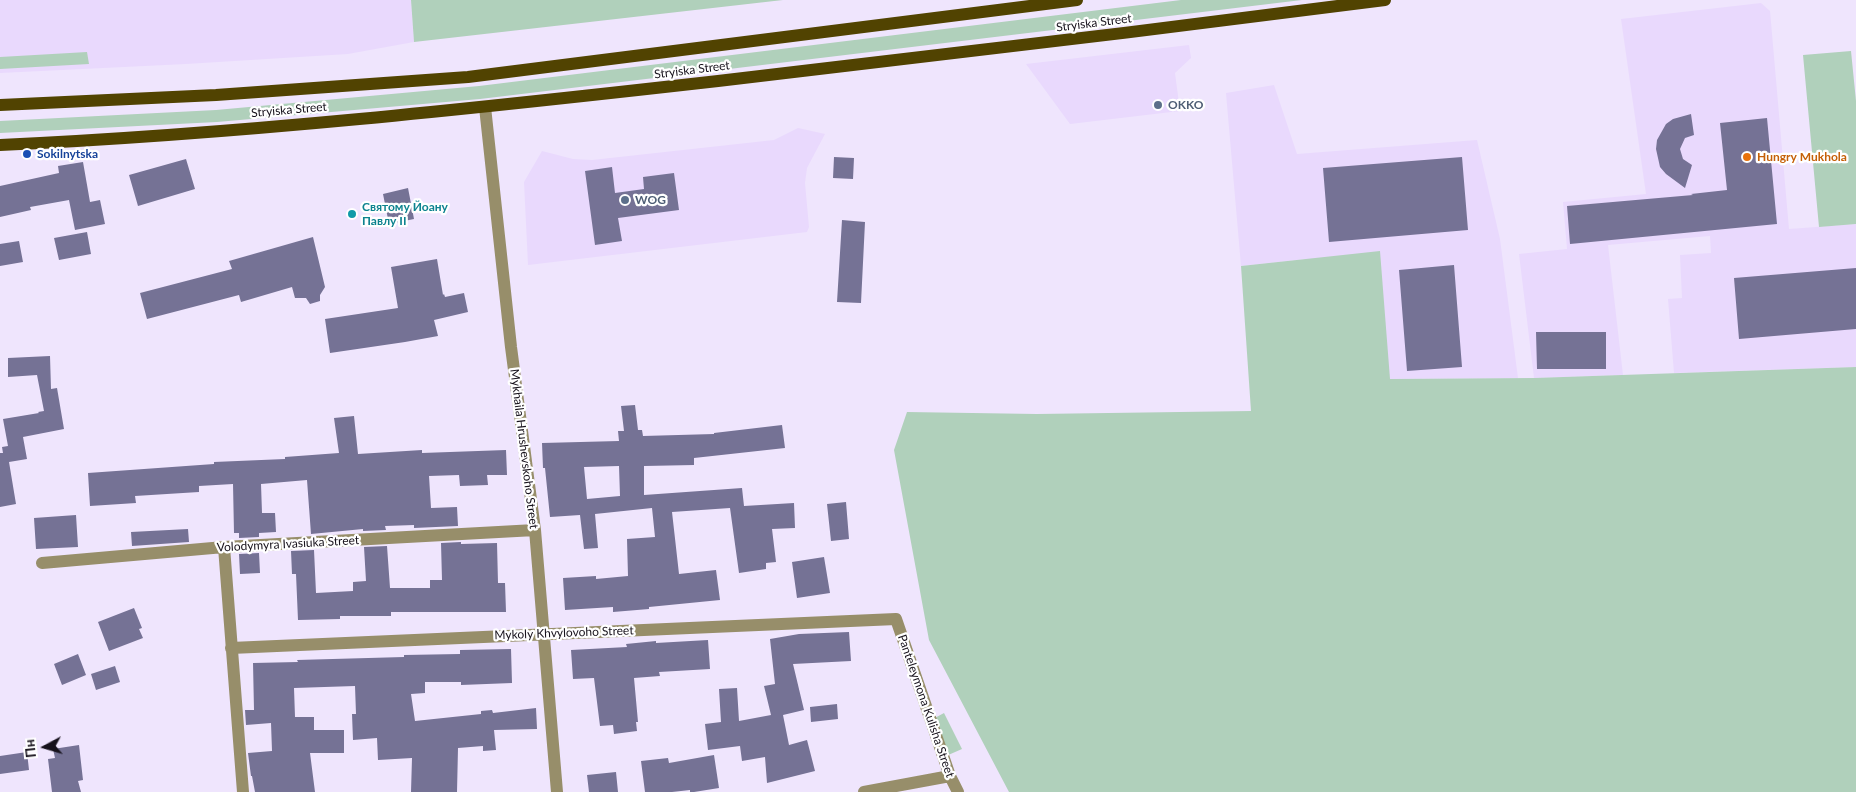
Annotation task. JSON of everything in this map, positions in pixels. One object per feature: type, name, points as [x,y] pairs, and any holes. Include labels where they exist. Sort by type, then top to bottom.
[{"type":"main road","name":"Stryiska Street","points":[[0,105],[216,95],[468,77],[1077,0]]},
{"type":"main road","name":"Stryiska Street","points":[[0,144],[219,130],[485,107],[1017,46],[1385,0]]},
{"type":"street","name":"Mykhaila Hrushevskoho Street","points":[[485,107],[510,347],[535,530],[557,792]]},
{"type":"street","name":"Volodymyra Ivasiuka Street","points":[[42,563],[224,547],[535,530]]},
{"type":"street","points":[[224,547],[243,792]]},
{"type":"street","name":"Mykoly Khvylovoho Street","points":[[231,648],[896,619]]},
{"type":"street","name":"Panteleymona Kulisha Street","points":[[896,619],[950,776],[958,792]]},
{"type":"street","points":[[864,792],[950,776]]},
{"type":"shaded area","points":[[0,0],[411,0],[414,42],[348,54],[0,73]]},
{"type":"shaded area","points":[[1761,3],[1770,11],[1789,229],[1856,224],[1856,367],[1674,373],[1668,299],[1682,298],[1680,255],[1711,253],[1710,236],[1608,245],[1623,375],[1534,378],[1519,254],[1567,249],[1563,202],[1646,194],[1621,19]]},
{"type":"shaded area","points":[[1189,45],[1191,58],[1175,73],[1180,111],[1070,124],[1026,64]]},
{"type":"shaded area","points":[[1274,85],[1297,154],[1477,140],[1500,239],[1518,378],[1389,379],[1306,259],[1241,266],[1226,93]]},
{"type":"shaded area","points":[[798,128],[825,134],[807,168],[805,183],[809,227],[807,232],[528,265],[524,182],[542,151],[573,159],[592,160],[774,140]]},
{"type":"green space","points":[[411,0],[783,0],[414,42]]},
{"type":"green space","points":[[1181,0],[1302,0],[480,99],[217,122],[0,133],[0,121],[216,110],[479,86]]},
{"type":"green space","points":[[1851,51],[1856,101],[1856,224],[1819,227],[1803,55]]},
{"type":"green space","points":[[87,52],[89,64],[0,69],[0,57]]},
{"type":"green space","points":[[1380,251],[1390,379],[1534,378],[1856,367],[1856,792],[1009,792],[929,640],[894,450],[907,412],[1037,414],[1251,411],[1241,266]]},
{"type":"green space","points":[[944,713],[962,749],[946,756],[931,720]]},
{"type":"building","points":[[1691,114],[1694,135],[1685,138],[1680,149],[1683,159],[1692,165],[1685,188],[1666,174],[1660,167],[1656,149],[1657,140],[1666,124],[1673,119]]},
{"type":"building","points":[[1767,118],[1777,224],[1570,244],[1567,206],[1693,195],[1691,194],[1727,190],[1720,123]]},
{"type":"building","points":[[834,157],[854,158],[853,179],[833,178]]},
{"type":"building","points":[[1462,157],[1468,230],[1329,242],[1323,168]]},
{"type":"building","points":[[186,159],[195,189],[138,206],[129,175]]},
{"type":"building","points":[[83,162],[90,202],[100,200],[105,224],[75,230],[69,200],[30,207],[31,210],[0,217],[0,186],[59,173],[58,166]]},
{"type":"building","points":[[612,167],[615,193],[644,189],[643,177],[674,173],[679,210],[618,218],[622,241],[595,245],[585,171]]},
{"type":"building","points":[[408,188],[414,219],[389,224],[383,194]]},
{"type":"building","points":[[842,220],[865,222],[861,303],[837,302]]},
{"type":"building","points":[[87,232],[91,254],[59,260],[54,238]]},
{"type":"building","points":[[313,237],[325,287],[320,295],[320,301],[310,304],[306,298],[295,298],[292,287],[241,302],[239,295],[147,319],[140,293],[232,269],[229,261]]},
{"type":"building","points":[[19,241],[23,262],[0,266],[0,244]]},
{"type":"building","points":[[437,259],[443,295],[445,297],[464,293],[468,312],[434,320],[438,336],[330,353],[325,319],[398,308],[391,267]]},
{"type":"building","points":[[1454,265],[1462,367],[1407,371],[1399,270]]},
{"type":"building","points":[[1856,268],[1856,329],[1739,339],[1734,278]]},
{"type":"building","points":[[1536,332],[1606,332],[1606,369],[1537,369]]},
{"type":"building","points":[[50,356],[51,389],[57,388],[64,429],[23,437],[27,459],[9,462],[16,504],[0,507],[0,453],[3,453],[2,447],[8,446],[3,419],[44,411],[37,375],[8,377],[8,358]]},
{"type":"building","points":[[635,405],[638,430],[642,430],[643,436],[714,434],[782,425],[785,448],[694,458],[694,465],[644,466],[644,495],[742,488],[744,506],[794,503],[795,528],[772,529],[776,562],[766,563],[766,569],[739,573],[730,508],[672,512],[679,574],[716,570],[720,600],[613,612],[613,607],[565,610],[563,578],[596,576],[596,579],[628,576],[627,539],[655,537],[652,508],[595,514],[598,548],[584,549],[580,515],[550,517],[545,468],[543,468],[542,443],[619,441],[618,431],[624,431],[621,406]],"holes":[[[619,466],[620,496],[587,499],[584,467]]]},
{"type":"building","points":[[354,416],[358,454],[422,450],[422,453],[506,450],[507,475],[487,475],[488,485],[460,486],[459,475],[429,476],[431,508],[457,507],[458,526],[414,528],[414,525],[385,526],[386,530],[363,531],[363,529],[311,534],[307,480],[261,484],[262,513],[275,513],[276,532],[259,533],[259,537],[239,538],[239,533],[234,533],[233,484],[199,486],[199,492],[135,496],[136,503],[90,506],[88,473],[214,464],[214,462],[285,459],[285,457],[339,453],[334,418]]},
{"type":"building","points":[[846,502],[849,539],[831,541],[827,504]]},
{"type":"building","points":[[76,515],[78,547],[36,549],[34,518]]},
{"type":"building","points":[[188,529],[189,542],[132,546],[131,532]]},
{"type":"building","points":[[461,542],[461,544],[497,543],[498,583],[505,583],[506,612],[391,612],[391,616],[340,616],[340,619],[298,620],[296,574],[292,574],[291,551],[314,550],[316,593],[353,591],[353,582],[366,581],[364,547],[387,546],[390,588],[430,588],[430,580],[442,580],[441,543]]},
{"type":"building","points":[[259,553],[260,573],[240,574],[239,554]]},
{"type":"building","points":[[824,557],[830,593],[797,598],[792,562]]},
{"type":"building","points":[[134,608],[142,628],[139,629],[143,638],[109,651],[98,622]]},
{"type":"building","points":[[849,632],[851,661],[793,664],[804,710],[783,715],[789,745],[807,740],[815,771],[767,783],[765,757],[742,761],[740,746],[708,750],[705,724],[721,722],[719,689],[737,688],[739,721],[771,715],[764,686],[775,684],[770,639],[799,634]]},
{"type":"building","points":[[708,640],[710,669],[659,672],[660,676],[634,678],[638,722],[636,722],[637,731],[614,734],[613,725],[600,726],[594,678],[573,679],[571,650],[627,647],[626,644],[656,641],[656,643]]},
{"type":"building","points":[[511,649],[512,683],[461,685],[461,682],[425,682],[425,693],[411,694],[415,721],[481,714],[481,711],[492,710],[493,713],[536,708],[537,729],[494,730],[496,750],[483,751],[483,746],[458,748],[457,792],[411,792],[412,758],[378,760],[377,738],[353,740],[352,714],[356,714],[355,686],[294,688],[295,717],[314,717],[314,730],[344,730],[344,753],[310,753],[315,792],[255,792],[248,753],[272,751],[271,723],[246,725],[245,710],[254,710],[253,663],[460,654],[460,650]]},
{"type":"building","points":[[78,654],[86,675],[62,685],[54,664]]},
{"type":"building","points":[[115,666],[120,682],[96,690],[91,674]]},
{"type":"building","points":[[837,704],[838,719],[811,722],[810,707]]},
{"type":"building","points":[[79,745],[83,780],[78,781],[81,792],[52,792],[48,759],[55,758],[53,749]]},
{"type":"building","points":[[27,752],[29,770],[0,774],[0,756]]},
{"type":"building","points":[[714,755],[719,788],[694,792],[690,792],[690,790],[645,792],[641,761],[668,758],[669,763]]},
{"type":"building","points":[[616,772],[618,792],[589,792],[587,775]]},
{"type":"place","name":"OKKO","points":[[1158,105]]},
{"type":"place","name":"Sokilnytska","points":[[27,154]]},
{"type":"place","name":"Hungry Mukhola","points":[[1747,157]]},
{"type":"place","name":"WOG","points":[[625,200]]},
{"type":"place","name":"Святому Йоану Павлу ІІ","points":[[352,214]]}]
